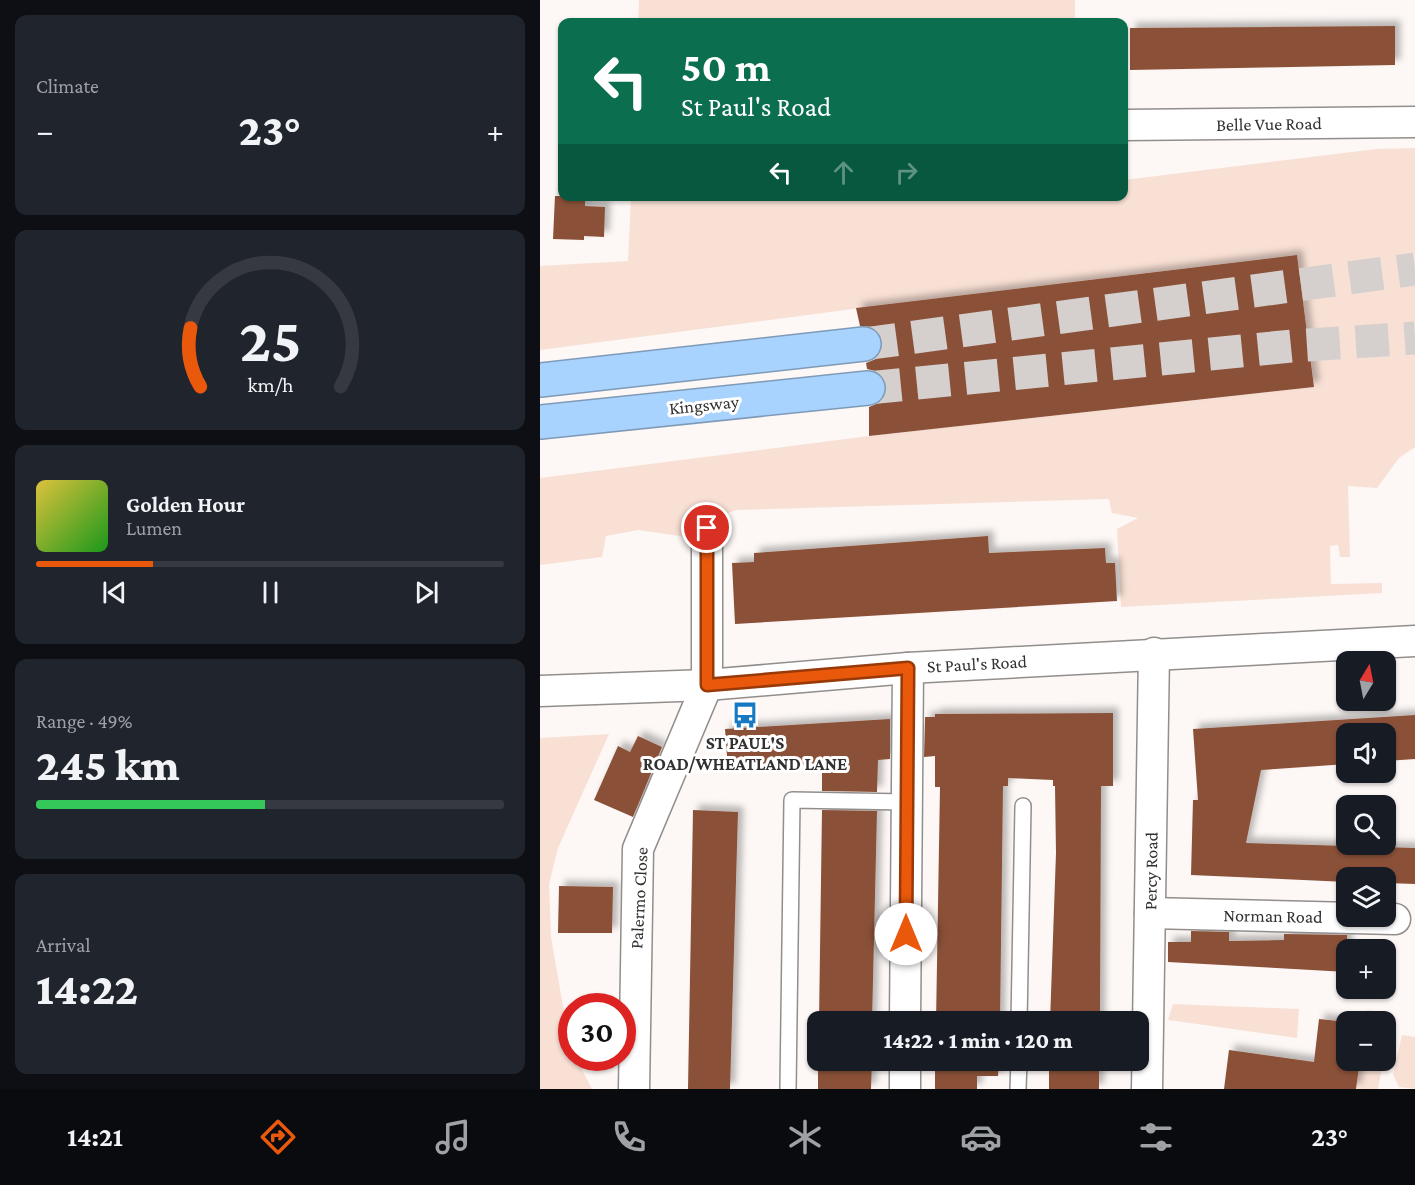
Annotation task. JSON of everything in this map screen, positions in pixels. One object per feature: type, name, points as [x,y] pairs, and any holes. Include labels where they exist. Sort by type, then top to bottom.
[{"type":"highway","points":[[540,380],[864,344]]},
{"type":"highway","name":"Kingsway","points":[[540,422],[868,388]]},
{"type":"street","name":"Belle Vue Road","points":[[1128,125],[1415,122]]},
{"type":"street","points":[[707,528],[707,685]]},
{"type":"street","name":"St Paul's Road","points":[[540,691],[707,685],[908,668],[1415,640]]},
{"type":"street","name":"Percy Road","points":[[1147,1089],[1154,653]]},
{"type":"street","points":[[905,1011],[908,668]]},
{"type":"street","name":"Palermo Close","points":[[634,1089],[638,849],[707,685]]},
{"type":"street","name":"Norman Road","points":[[1150,914],[1336,918]]},
{"type":"street","points":[[904,1089],[905,1071]]},
{"type":"lane","points":[[788,1089],[792,800],[907,802]]},
{"type":"lane","points":[[1019,1011],[1023,806]]},
{"type":"lane","points":[[1018,1089],[1019,1071]]},
{"type":"shaded area","points":[[639,0],[1075,0],[1075,18],[638,18]]},
{"type":"shaded area","points":[[1415,148],[1415,447],[1399,458],[1377,488],[1348,486],[1350,557],[1340,557],[1338,545],[1330,546],[1331,584],[1382,583],[1382,593],[1121,607],[1117,529],[1138,518],[1112,513],[1109,499],[737,510],[699,522],[687,537],[638,530],[606,536],[602,557],[540,565],[540,478],[869,436],[1314,387],[1297,255],[868,307],[540,350],[540,266],[628,261],[631,201],[1128,201],[1128,180],[1376,149]]},
{"type":"shaded area","points":[[609,734],[558,848],[549,884],[551,937],[561,993],[558,993],[558,1071],[583,1071],[592,1089],[540,1089],[540,738]]},
{"type":"shaded area","points":[[1173,1004],[1299,1009],[1297,1038],[1168,1020]]},
{"type":"shaded area","points":[[1402,1035],[1415,1037],[1415,1089],[1399,1087],[1393,1075],[1396,1071]]},
{"type":"shaded area","points":[[1359,1071],[1381,1071],[1378,1089],[1356,1089]]},
{"type":"building","points":[[1395,26],[1395,65],[1130,70],[1130,28]]},
{"type":"building","points":[[555,196],[558,196],[558,201],[585,201],[585,206],[605,207],[604,237],[584,236],[584,240],[553,239]]},
{"type":"building","points":[[1297,255],[1314,387],[869,436],[869,407],[879,403],[887,387],[883,377],[867,369],[866,363],[876,359],[883,343],[879,333],[872,327],[860,326],[856,308]]},
{"type":"building","points":[[988,536],[989,553],[1105,548],[1106,563],[1115,563],[1117,601],[735,624],[732,563],[754,562],[754,553]]},
{"type":"building","points":[[1113,713],[1113,786],[1101,786],[1100,1011],[1050,1011],[1056,853],[1055,786],[1053,786],[1053,780],[1008,778],[1008,786],[1003,786],[1000,1011],[936,1011],[940,787],[935,787],[935,756],[924,757],[925,717],[935,717],[935,714]]},
{"type":"building","points":[[1415,715],[1415,759],[1396,760],[1396,723],[1336,723],[1336,765],[1261,770],[1246,843],[1336,846],[1336,855],[1396,855],[1396,847],[1415,848],[1415,884],[1396,883],[1396,867],[1336,867],[1336,882],[1191,875],[1193,800],[1198,800],[1193,729]]},
{"type":"building","points":[[890,719],[890,759],[878,760],[877,792],[822,791],[822,764],[728,769],[725,729]]},
{"type":"building","points":[[638,736],[662,747],[633,817],[594,800],[618,746],[630,752]]},
{"type":"building","points":[[693,810],[738,812],[730,1089],[688,1089]]},
{"type":"building","points":[[822,810],[877,811],[872,1011],[819,1011]]},
{"type":"building","points":[[559,886],[613,887],[612,933],[558,933]]},
{"type":"building","points":[[1191,931],[1229,932],[1229,941],[1284,940],[1284,934],[1347,935],[1347,939],[1336,939],[1336,971],[1168,962],[1168,942],[1191,942]]},
{"type":"building","points":[[1319,1019],[1336,1021],[1336,1071],[1358,1071],[1356,1089],[1224,1089],[1229,1050],[1314,1062]]},
{"type":"building","points":[[818,1071],[872,1071],[871,1089],[818,1089]]},
{"type":"building","points":[[935,1071],[998,1071],[998,1076],[977,1076],[977,1089],[935,1089]]},
{"type":"building","points":[[1049,1071],[1099,1071],[1099,1089],[1049,1089]]},
{"type":"tunnel","points":[[864,344],[1415,269]]},
{"type":"tunnel","points":[[868,388],[1292,346],[1415,338]]},
{"type":"place","name":"ST PAUL'S ROAD/WHEATLAND LANE","points":[[745,715]]},
{"type":"route","points":[[707,528],[707,685],[908,668],[906,934]]}]
